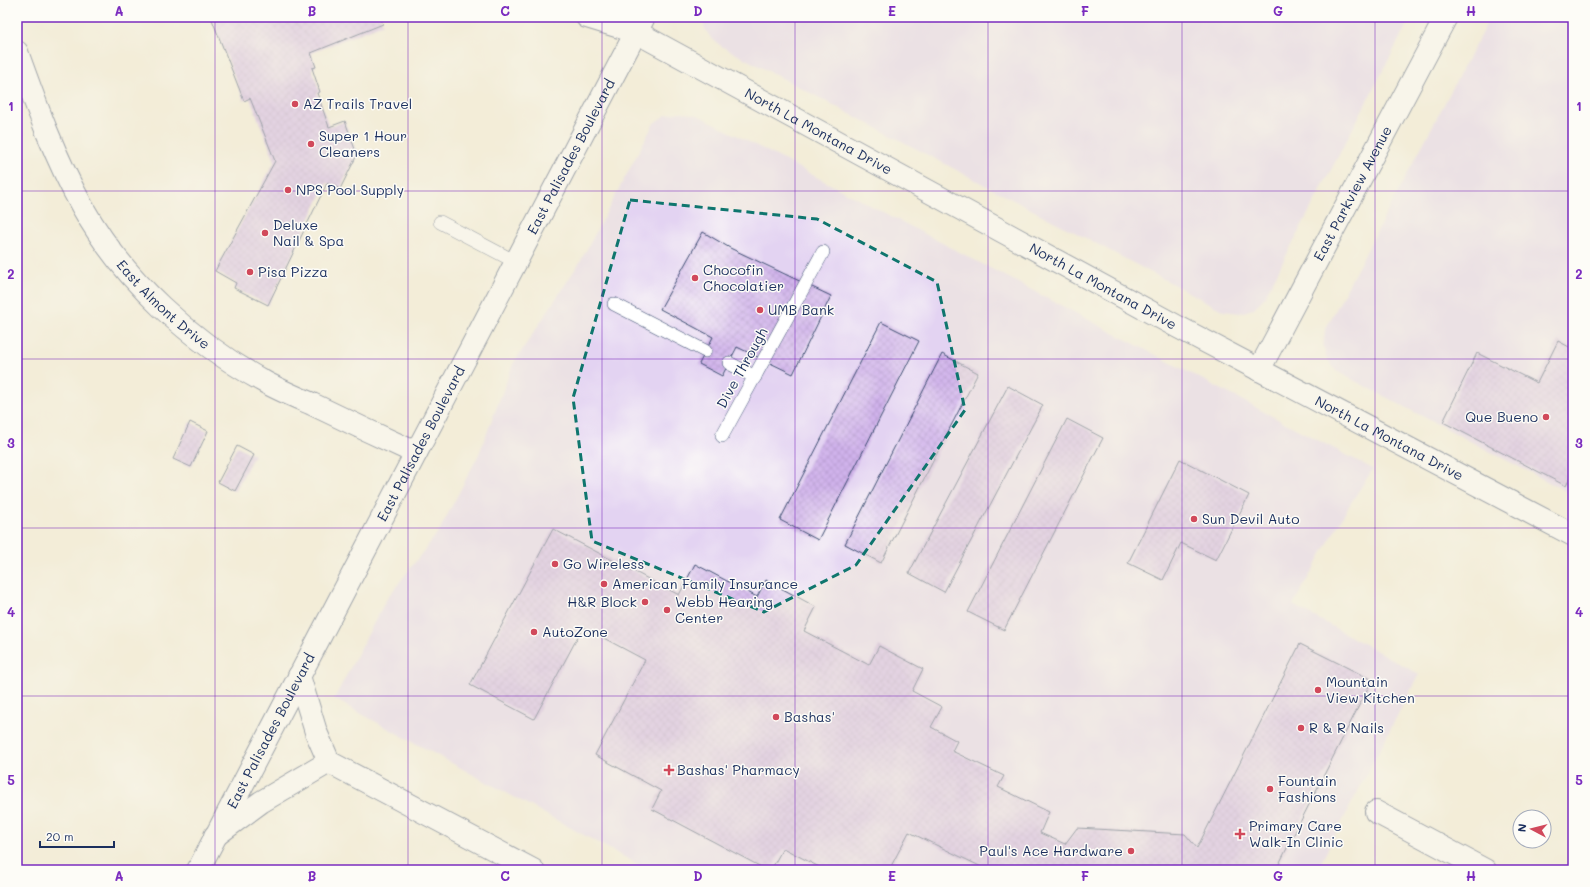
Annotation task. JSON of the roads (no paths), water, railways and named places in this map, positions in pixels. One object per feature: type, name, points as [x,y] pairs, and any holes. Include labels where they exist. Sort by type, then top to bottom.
[{"type":"street","name":"North La Montana Drive","points":[[587,17],[640,24],[1259,370],[1573,534]]},
{"type":"street","name":"East Parkview Avenue","points":[[1259,370],[1446,17]]},
{"type":"street","name":"East Palisades Boulevard","points":[[198,870],[640,24]]},
{"type":"street","name":"East Almont Drive","points":[[17,52],[47,134],[83,208],[104,241],[146,291],[176,321],[215,351],[263,381],[416,453]]},
{"type":"street","points":[[299,676],[316,732],[328,762],[533,870]]},
{"type":"street","points":[[215,836],[261,802],[328,762]]},
{"type":"street","points":[[1376,812],[1485,870]]},
{"type":"lane","points":[[440,222],[516,262]]},
{"type":"lane","name":"Dive Through","points":[[722,436],[823,252]]},
{"type":"lane","points":[[614,304],[705,351]]},
{"type":"lane","points":[[729,363],[755,377]]},
{"type":"place","name":"AZ Trails Travel","points":[[295,104]]},
{"type":"place","name":"Super 1 Hour Cleaners","points":[[311,144]]},
{"type":"place","name":"NPS Pool Supply","points":[[288,190]]},
{"type":"place","name":"Deluxe Nail & Spa","points":[[265,233]]},
{"type":"place","name":"Pisa Pizza","points":[[250,272]]},
{"type":"place","name":"Chocofin Chocolatier","points":[[695,278]]},
{"type":"place","name":"UMB Bank","points":[[760,310]]},
{"type":"place","name":"Que Bueno","points":[[1546,417]]},
{"type":"place","name":"Sun Devil Auto","points":[[1194,519]]},
{"type":"place","name":"Go Wireless","points":[[555,564]]},
{"type":"place","name":"American Family Insurance","points":[[604,584]]},
{"type":"place","name":"H&R Block","points":[[645,602]]},
{"type":"place","name":"Webb Hearing Center","points":[[667,610]]},
{"type":"place","name":"AutoZone","points":[[534,632]]},
{"type":"place","name":"Mountain View Kitchen","points":[[1318,690]]},
{"type":"place","name":"Bashas'","points":[[776,717]]},
{"type":"place","name":"R & R Nails","points":[[1301,728]]},
{"type":"place","name":"Bashas' Pharmacy","points":[[669,770]]},
{"type":"place","name":"Fountain Fashions","points":[[1270,789]]},
{"type":"place","name":"Primary Care Walk-In Clinic","points":[[1240,834]]},
{"type":"place","name":"Paul's Ace Hardware","points":[[1131,851]]}]
